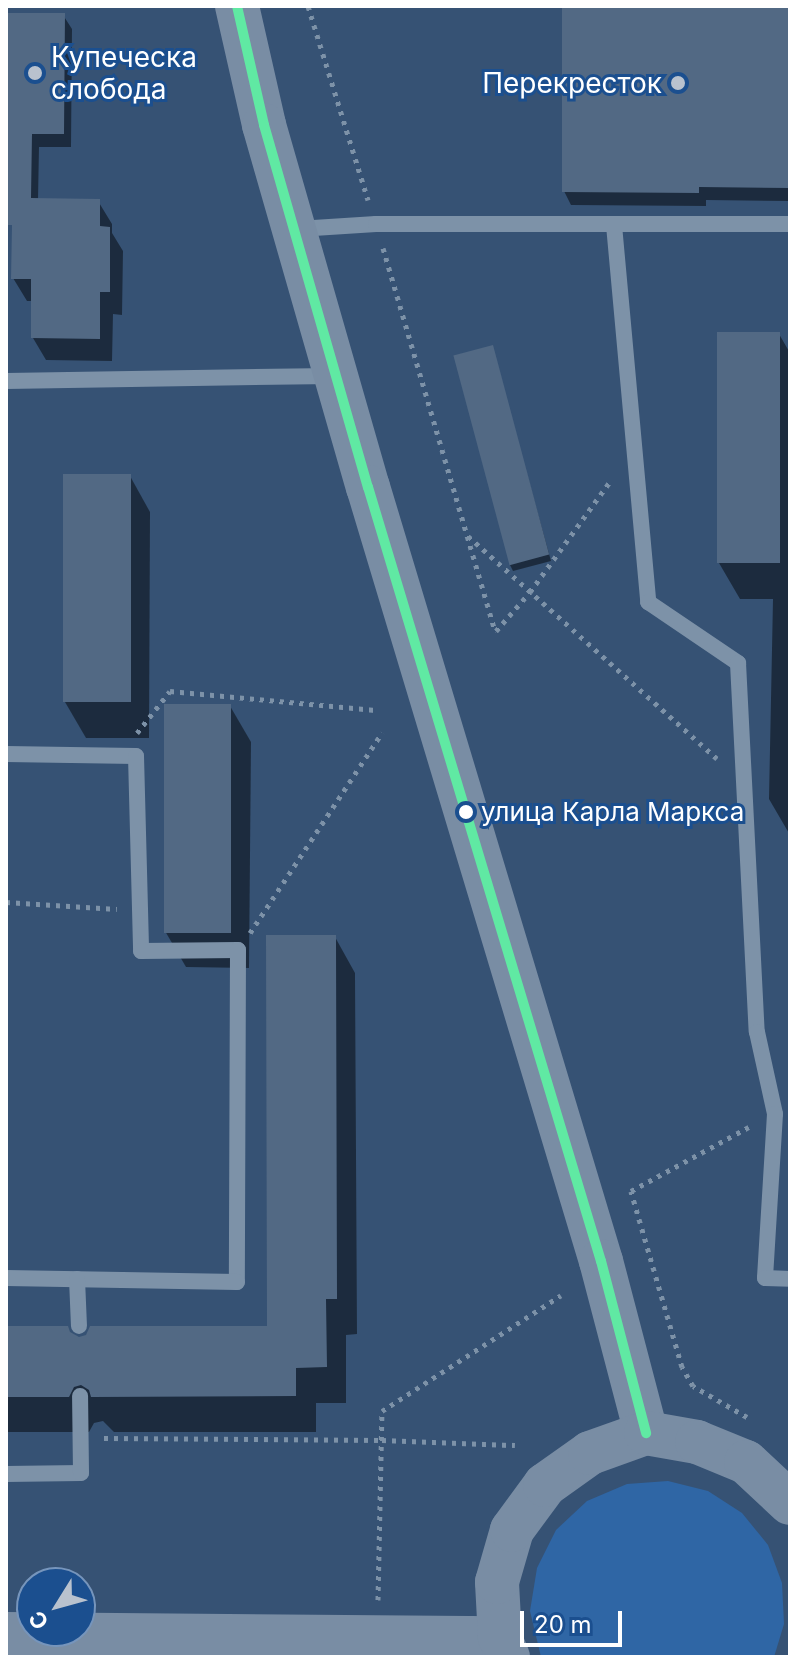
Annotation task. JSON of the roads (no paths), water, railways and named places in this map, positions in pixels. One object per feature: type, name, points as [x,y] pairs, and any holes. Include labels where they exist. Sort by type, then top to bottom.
[{"type":"street","points":[[237,6],[256,95],[601,1261],[646,1433]]},
{"type":"street","points":[[6,1634],[377,1635],[504,1648],[497,1582],[512,1530],[545,1485],[590,1453],[646,1433],[697,1442],[746,1462],[790,1503]]},
{"type":"lane","points":[[296,229],[376,224],[790,224]]},
{"type":"lane","points":[[614,225],[648,602],[738,663],[757,1032],[782,1114],[765,1278],[790,1279]]},
{"type":"lane","points":[[6,381],[337,376]]},
{"type":"lane","points":[[6,754],[136,756],[141,951],[238,950],[237,1282],[6,1278]]},
{"type":"lane","points":[[77,1279],[79,1326]]},
{"type":"lane","points":[[6,1474],[81,1473],[80,1396]]},
{"type":"place","name":"Купеческа слобода","points":[[35,73]]},
{"type":"place","name":"Перекресток","points":[[678,83]]},
{"type":"place","name":"улица Карла Маркса","points":[[466,812]]}]
